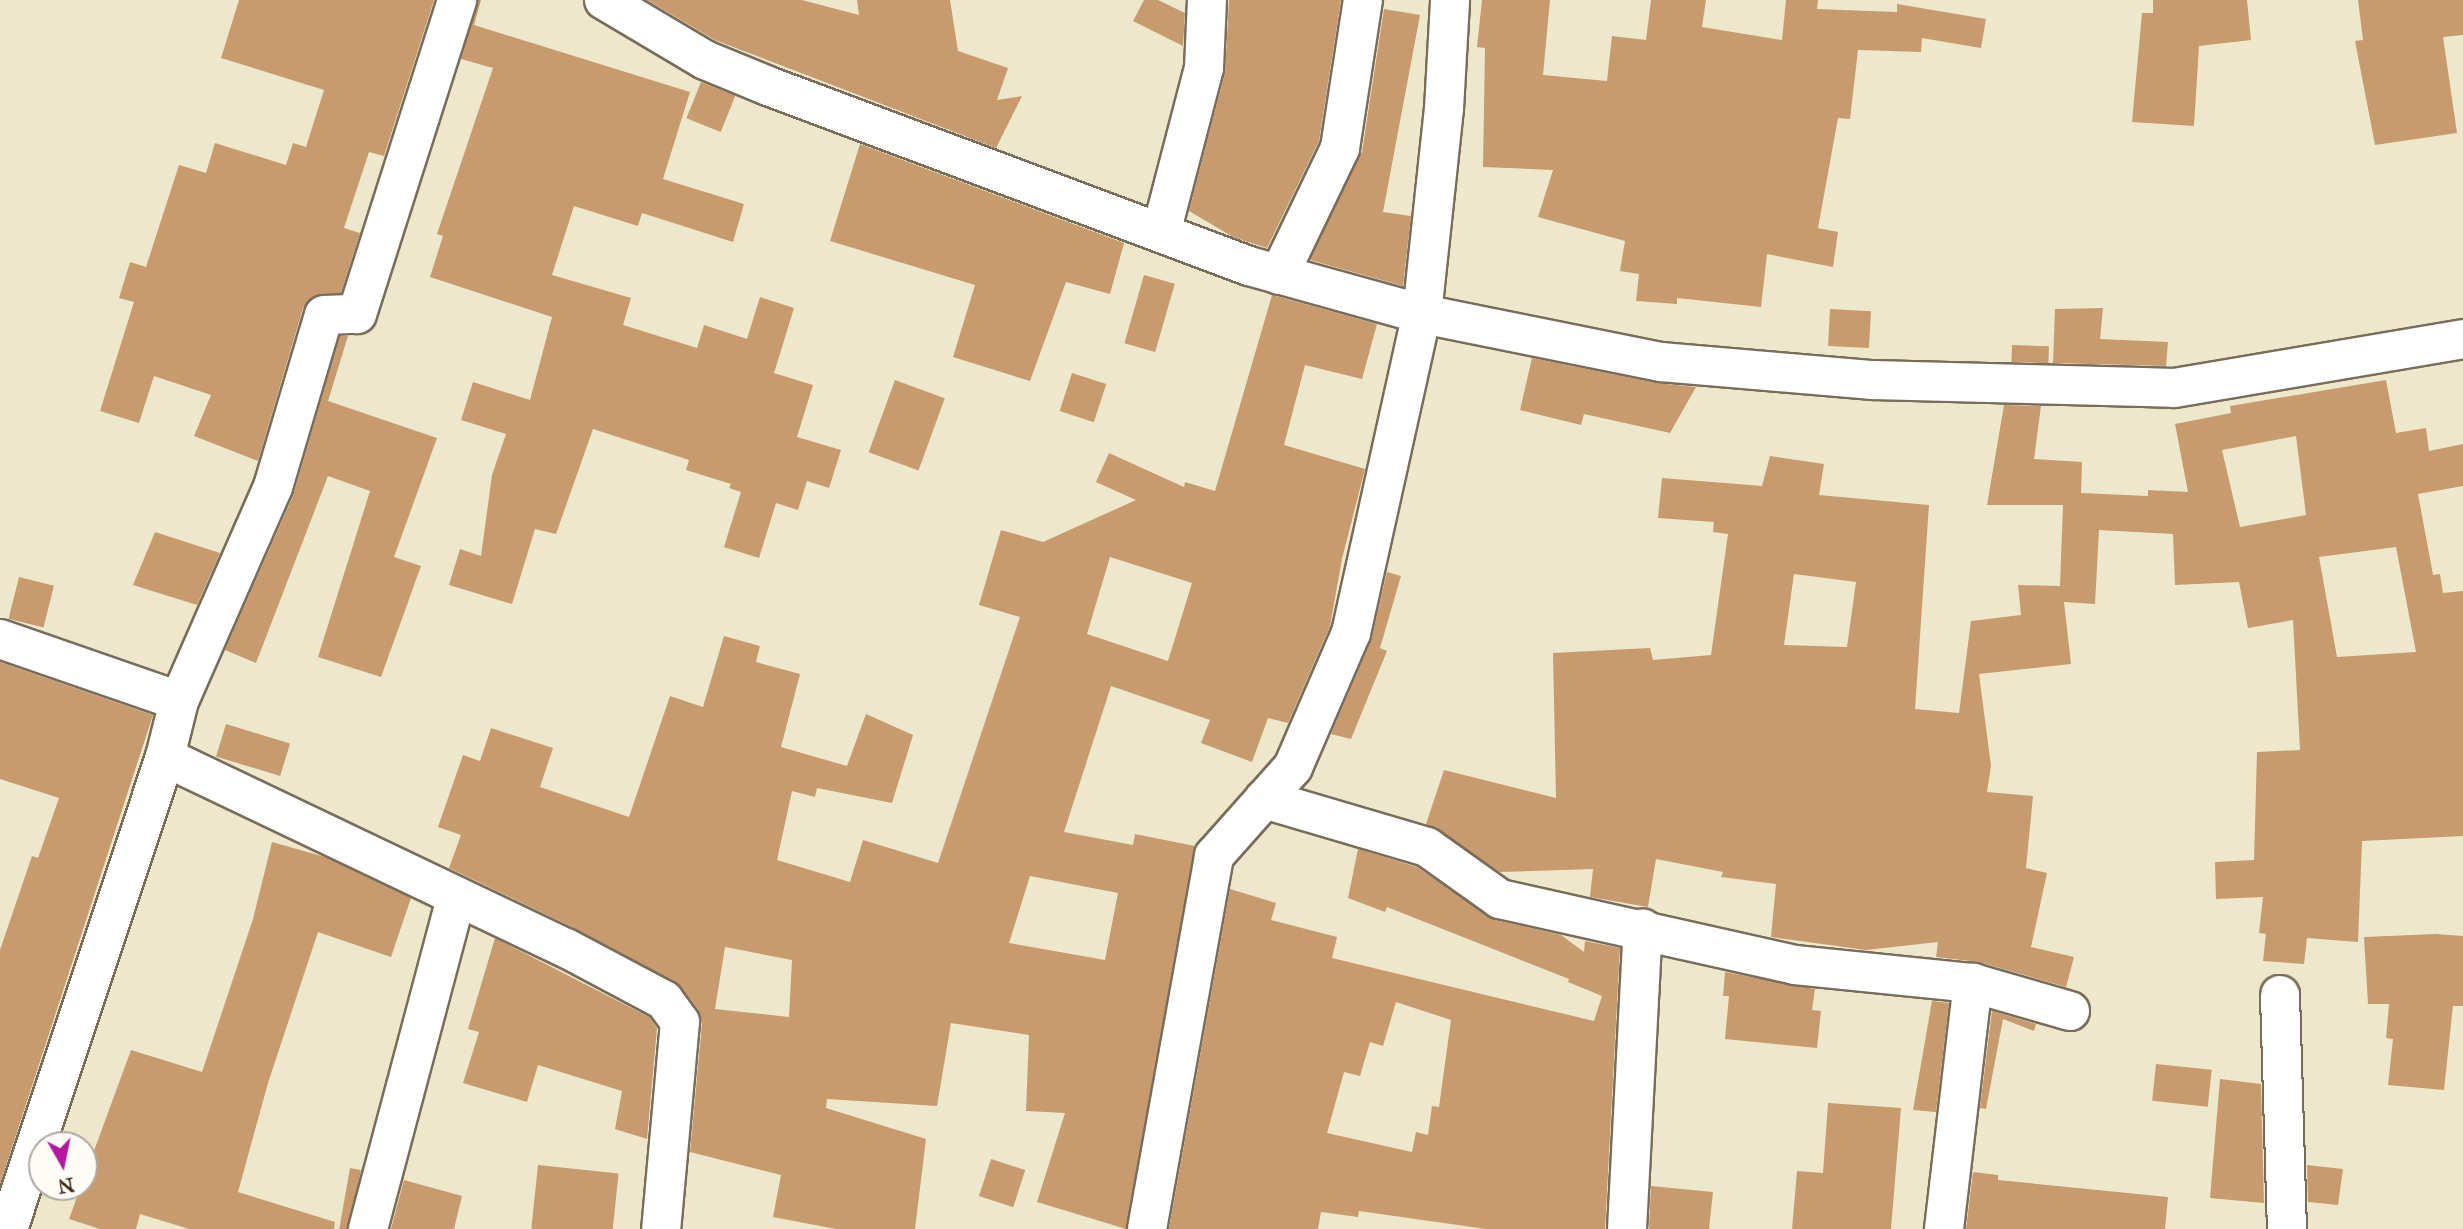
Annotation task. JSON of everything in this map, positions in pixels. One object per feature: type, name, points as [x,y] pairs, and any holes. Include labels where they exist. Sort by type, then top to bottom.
[{"type":"street","points":[[8,1229],[165,757],[178,701],[273,487],[324,315],[357,314],[457,0]]},
{"type":"street","points":[[604,0],[644,28],[755,81],[1279,275],[1422,314],[1661,362],[1872,380],[2174,388],[2463,339]]},
{"type":"street","points":[[1161,233],[1204,68],[1207,0]]},
{"type":"street","points":[[1279,275],[1340,148],[1363,0]]},
{"type":"street","points":[[1147,1229],[1214,856],[1293,766],[1352,633],[1422,314],[1444,109],[1450,0]]},
{"type":"street","points":[[0,639],[178,701]]},
{"type":"street","points":[[165,757],[456,898],[566,948],[675,1010],[680,1022],[661,1229]]},
{"type":"street","points":[[1264,799],[1427,847],[1500,900],[1643,928],[1795,965],[1973,983],[2070,1011]]},
{"type":"street","points":[[368,1229],[456,898]]},
{"type":"street","points":[[1627,1229],[1643,928]]},
{"type":"street","points":[[1944,1229],[1973,983]]},
{"type":"street","points":[[2280,995],[2287,1229]]},
{"type":"building","points":[[239,0],[434,0],[384,156],[369,152],[344,228],[360,233],[341,293],[311,297],[303,308],[258,461],[194,436],[211,395],[154,376],[139,423],[100,411],[134,302],[119,298],[130,262],[146,267],[179,165],[206,173],[215,143],[286,165],[293,143],[306,147],[324,90],[221,58]]},
{"type":"building","points":[[478,0],[481,0],[474,25],[690,92],[663,179],[744,204],[733,242],[642,213],[638,226],[574,206],[552,275],[631,298],[623,325],[697,348],[704,325],[747,339],[760,297],[794,308],[774,373],[813,385],[797,437],[841,450],[829,488],[807,481],[798,510],[776,503],[759,558],[724,547],[741,492],[729,488],[731,484],[686,470],[689,460],[593,429],[556,534],[535,529],[512,604],[449,585],[460,549],[481,556],[492,475],[506,434],[461,420],[473,382],[530,400],[552,317],[430,277],[443,236],[437,234],[493,68],[461,59]]},
{"type":"building","points":[[647,0],[802,0],[859,15],[857,0],[950,0],[958,51],[1008,68],[997,100],[1022,96],[996,148],[715,40]]},
{"type":"building","points":[[1144,0],[1158,0],[1185,13],[1183,46],[1133,21]]},
{"type":"building","points":[[1229,0],[1341,0],[1319,141],[1267,248],[1233,237],[1189,211],[1225,73]]},
{"type":"building","points":[[1482,0],[1550,0],[1543,75],[1607,81],[1612,36],[1646,40],[1651,0],[1706,0],[1702,27],[1782,40],[1786,0],[1818,0],[1817,9],[1897,12],[1897,4],[1986,19],[1981,48],[1922,38],[1921,52],[1858,50],[1850,119],[1838,118],[1818,228],[1838,232],[1833,267],[1767,254],[1761,307],[1677,298],[1677,304],[1636,301],[1639,274],[1620,271],[1625,241],[1538,217],[1553,170],[1483,167],[1485,48],[1477,47]]},
{"type":"building","points":[[2153,0],[2247,0],[2251,40],[2199,46],[2194,126],[2132,122],[2142,13],[2153,13]]},
{"type":"building","points":[[2358,0],[2463,0],[2463,35],[2443,37],[2457,133],[2375,145],[2355,41],[2363,40]]},
{"type":"building","points":[[1384,9],[1420,15],[1383,212],[1411,216],[1403,286],[1310,260],[1362,152]]},
{"type":"building","points":[[701,82],[735,96],[721,132],[686,118]]},
{"type":"building","points":[[860,144],[1124,243],[1110,294],[1066,282],[1030,381],[953,357],[975,285],[830,241]]},
{"type":"building","points":[[1144,275],[1175,284],[1155,352],[1124,343]]},
{"type":"building","points":[[1272,295],[1377,324],[1362,379],[1305,365],[1284,445],[1365,469],[1342,559],[1330,626],[1288,723],[1268,718],[1252,762],[1201,743],[1210,720],[1111,686],[1064,832],[1133,845],[1135,834],[1195,846],[1126,1229],[1037,1202],[1065,1113],[1026,1111],[1029,1035],[951,1023],[937,1106],[827,1099],[826,1108],[926,1139],[915,1229],[836,1229],[773,1217],[781,1175],[690,1152],[702,1024],[698,1009],[681,987],[576,929],[449,868],[461,835],[438,827],[463,755],[480,761],[491,728],[553,748],[540,787],[629,817],[670,696],[703,707],[724,636],[760,646],[756,662],[800,674],[781,747],[847,766],[866,714],[913,735],[892,803],[817,788],[815,797],[792,791],[777,860],[850,882],[863,840],[938,863],[1020,617],[979,605],[1001,530],[1043,542],[1136,500],[1096,482],[1109,453],[1184,487],[1185,482],[1215,491]],"holes":[[[1110,557],[1192,583],[1168,661],[1087,634]],[[1030,876],[1118,893],[1105,960],[1009,943]],[[725,947],[792,960],[789,1017],[715,1009]]]},
{"type":"building","points":[[2103,308],[2100,339],[2168,342],[2166,366],[2053,363],[2055,309]]},
{"type":"building","points":[[1830,309],[1871,311],[1869,348],[1828,346]]},
{"type":"building","points":[[340,336],[348,336],[328,401],[437,438],[394,557],[421,566],[381,677],[318,657],[370,491],[328,476],[256,663],[225,650],[293,496]]},
{"type":"building","points":[[2012,345],[2049,346],[2048,363],[2011,362]]},
{"type":"building","points":[[1532,358],[1657,383],[1696,387],[1670,433],[1584,414],[1581,425],[1520,410]]},
{"type":"building","points":[[1072,373],[1106,384],[1094,422],[1060,411]]},
{"type":"building","points":[[895,380],[945,398],[918,470],[869,452]]},
{"type":"building","points":[[2386,380],[2396,433],[2426,428],[2429,451],[2463,444],[2463,486],[2418,494],[2433,575],[2440,574],[2443,593],[2463,591],[2463,836],[2362,841],[2358,942],[2307,938],[2304,964],[2263,961],[2266,934],[2259,933],[2263,897],[2216,899],[2215,862],[2254,860],[2257,752],[2300,750],[2293,620],[2248,628],[2239,582],[2175,585],[2173,534],[2099,530],[2095,604],[2064,602],[2071,664],[1979,674],[1991,766],[1987,792],[2033,796],[2026,868],[2047,873],[2031,947],[2074,957],[2066,987],[1979,962],[1936,957],[1938,942],[1866,950],[1771,937],[1776,884],[1721,877],[1723,872],[1656,859],[1648,907],[1590,897],[1593,869],[1500,872],[1426,824],[1444,770],[1556,798],[1553,653],[1650,648],[1653,660],[1711,655],[1728,534],[1713,532],[1714,522],[1658,518],[1662,478],[1762,486],[1770,456],[1824,464],[1819,495],[1929,505],[1915,709],[1959,713],[1971,621],[2021,615],[2018,585],[2060,586],[2063,505],[1987,505],[2004,405],[2041,406],[2034,459],[2082,462],[2081,493],[2148,496],[2148,490],[2188,492],[2175,424],[2231,413],[2230,406]],"holes":[[[2296,436],[2306,515],[2240,527],[2222,450]],[[2396,547],[2416,652],[2337,657],[2319,557]],[[1794,574],[1856,582],[1847,647],[1784,645]]]},
{"type":"building","points":[[155,532],[220,553],[197,605],[133,585]]},
{"type":"building","points":[[1387,572],[1401,576],[1380,648],[1387,651],[1351,739],[1331,734],[1371,641]]},
{"type":"building","points":[[19,577],[54,586],[44,627],[9,619]]},
{"type":"building","points":[[0,662],[153,715],[0,1184],[0,950],[32,856],[38,858],[59,798],[0,779]]},
{"type":"building","points":[[226,724],[290,744],[280,776],[216,757]]},
{"type":"building","points":[[272,842],[325,857],[411,898],[391,957],[318,932],[268,1083],[238,1192],[335,1222],[334,1229],[189,1229],[140,1214],[136,1229],[100,1229],[69,1219],[76,1201],[98,1201],[98,1140],[131,1050],[202,1072],[253,919]]},
{"type":"building","points":[[1358,849],[1417,867],[1495,920],[1561,935],[1584,952],[1585,941],[1620,948],[1605,1229],[1486,1229],[1359,1211],[1358,1217],[1321,1212],[1318,1229],[1169,1229],[1230,889],[1276,903],[1271,920],[1337,937],[1332,958],[1594,1021],[1602,996],[1568,982],[1569,979],[1387,907],[1385,912],[1348,898]],"holes":[[[1396,1002],[1451,1020],[1439,1107],[1432,1106],[1428,1135],[1416,1132],[1412,1152],[1327,1133],[1344,1072],[1360,1076],[1370,1042],[1383,1046]]]},
{"type":"building","points":[[2436,934],[2463,936],[2463,1006],[2453,1006],[2444,1090],[2388,1085],[2393,1039],[2386,1038],[2389,1004],[2368,1004],[2364,937]]},
{"type":"building","points":[[495,938],[649,1017],[657,1028],[647,1139],[615,1129],[622,1091],[538,1065],[527,1102],[463,1083],[479,1032],[468,1029]]},
{"type":"building","points":[[1725,972],[1815,989],[1812,1010],[1821,1011],[1817,1048],[1725,1039],[1729,996],[1723,996]]},
{"type":"building","points":[[1932,1001],[1949,1003],[1936,1112],[1913,1110]]},
{"type":"building","points":[[1992,1011],[2036,1024],[2034,1031],[2003,1019],[1986,1109],[1980,1108]]},
{"type":"building","points":[[2156,1064],[2212,1070],[2208,1107],[2152,1101]]},
{"type":"building","points":[[2220,1079],[2261,1084],[2264,1203],[2210,1198]]},
{"type":"building","points":[[1828,1103],[1901,1108],[1891,1229],[1792,1229],[1797,1171],[1823,1173]]},
{"type":"building","points":[[991,1159],[1025,1170],[1013,1207],[979,1196]]},
{"type":"building","points":[[538,1165],[619,1173],[613,1229],[531,1229]]},
{"type":"building","points":[[2307,1165],[2343,1169],[2338,1205],[2308,1202]]},
{"type":"building","points":[[350,1168],[361,1170],[350,1229],[339,1229]]},
{"type":"building","points":[[1973,1172],[1998,1175],[1998,1180],[2168,1197],[2165,1229],[1966,1229]]},
{"type":"building","points":[[404,1180],[462,1196],[454,1229],[391,1229]]},
{"type":"building","points":[[1651,1186],[1713,1192],[1709,1229],[1649,1229]]}]
